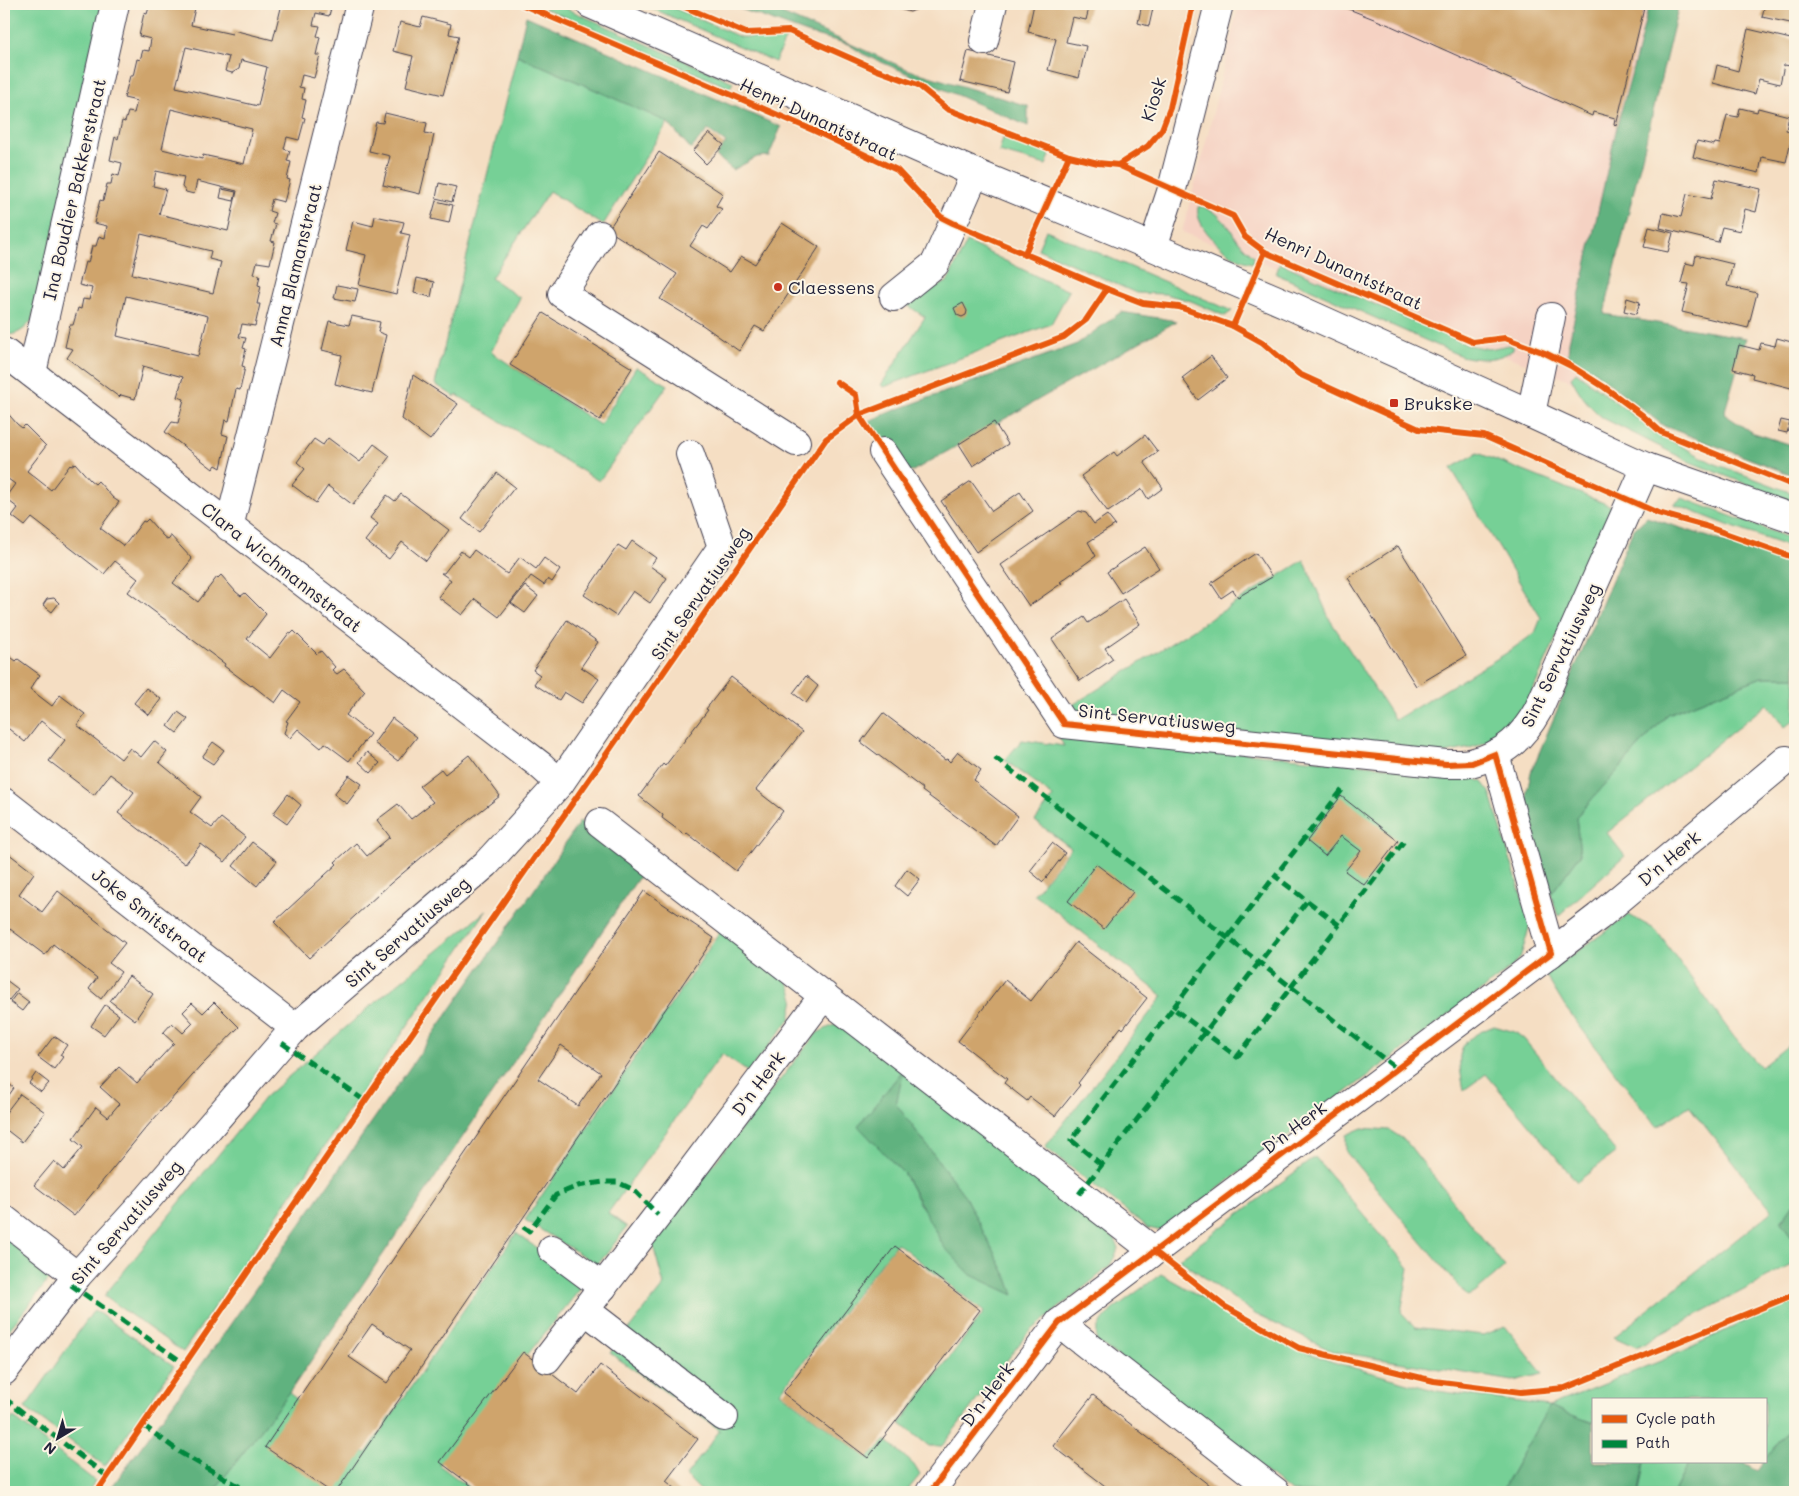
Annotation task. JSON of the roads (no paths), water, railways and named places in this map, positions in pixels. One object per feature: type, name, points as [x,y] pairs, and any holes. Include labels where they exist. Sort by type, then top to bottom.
[{"type":"street","name":"Ina Boudier Bakkerstraat","points":[[32,373],[114,4]]},
{"type":"street","name":"Anna Blamanstraat","points":[[230,527],[360,4]]},
{"type":"street","name":"Henri Dunantstraat","points":[[590,4],[975,173],[1281,302],[1646,467],[1795,518]]},
{"type":"street","points":[[984,41],[993,4]]},
{"type":"street","points":[[1153,247],[1172,189],[1219,4]]},
{"type":"street","points":[[894,296],[935,264],[975,173]]},
{"type":"street","points":[[600,235],[562,294],[796,442]]},
{"type":"street","points":[[1531,414],[1551,317]]},
{"type":"street","name":"Clara Wichmannstraat","points":[[4,352],[540,765],[560,783]]},
{"type":"street","name":"Sint Servatiusweg","points":[[883,452],[1064,724],[1446,764],[1472,763],[1495,754],[1515,742],[1529,727],[1646,467]]},
{"type":"street","name":"Sint Servatiusweg","points":[[4,1371],[76,1276],[150,1196],[296,1028],[486,864],[560,783],[722,547],[690,454]]},
{"type":"street","points":[[1495,754],[1551,953]]},
{"type":"street","name":"D'n Herk","points":[[930,1492],[1059,1323],[1598,917],[1786,760]]},
{"type":"street","name":"Joke Smitstraat","points":[[4,802],[296,1028]]},
{"type":"street","points":[[600,823],[1154,1251]]},
{"type":"street","name":"D'n Herk","points":[[546,1359],[611,1277],[824,995]]},
{"type":"street","points":[[4,1220],[76,1276]]},
{"type":"street","points":[[552,1249],[611,1277]]},
{"type":"street","points":[[585,1310],[724,1417]]},
{"type":"street","points":[[1059,1323],[1276,1492]]},
{"type":"place","name":"Claessens","points":[[778,287]]},
{"type":"place","name":"Brukske","points":[[1394,403]]}]
